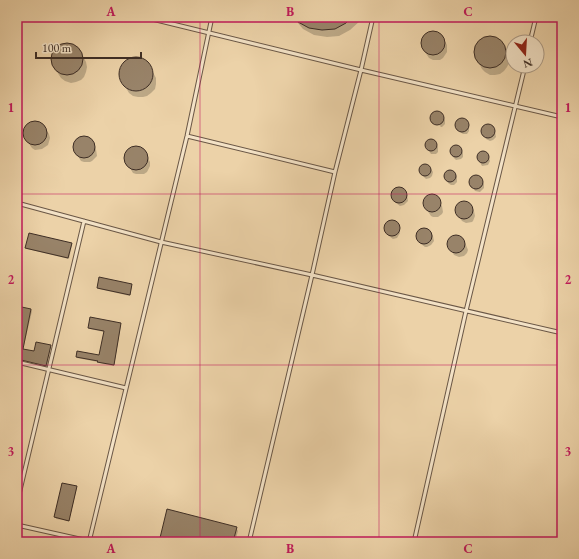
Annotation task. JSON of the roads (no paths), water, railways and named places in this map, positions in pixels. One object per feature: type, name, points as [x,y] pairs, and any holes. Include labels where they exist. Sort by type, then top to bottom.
[{"type":"lane","points":[[144,17],[562,117]]},
{"type":"lane","points":[[17,525],[90,542],[187,136],[212,17]]},
{"type":"lane","points":[[250,542],[335,172],[373,17]]},
{"type":"lane","points":[[532,34],[536,17]]},
{"type":"lane","points":[[414,542],[466,311],[523,74]]},
{"type":"lane","points":[[187,136],[335,172]]},
{"type":"lane","points":[[17,203],[162,242],[562,333]]},
{"type":"lane","points":[[17,503],[84,221]]},
{"type":"lane","points":[[17,362],[126,388]]}]
